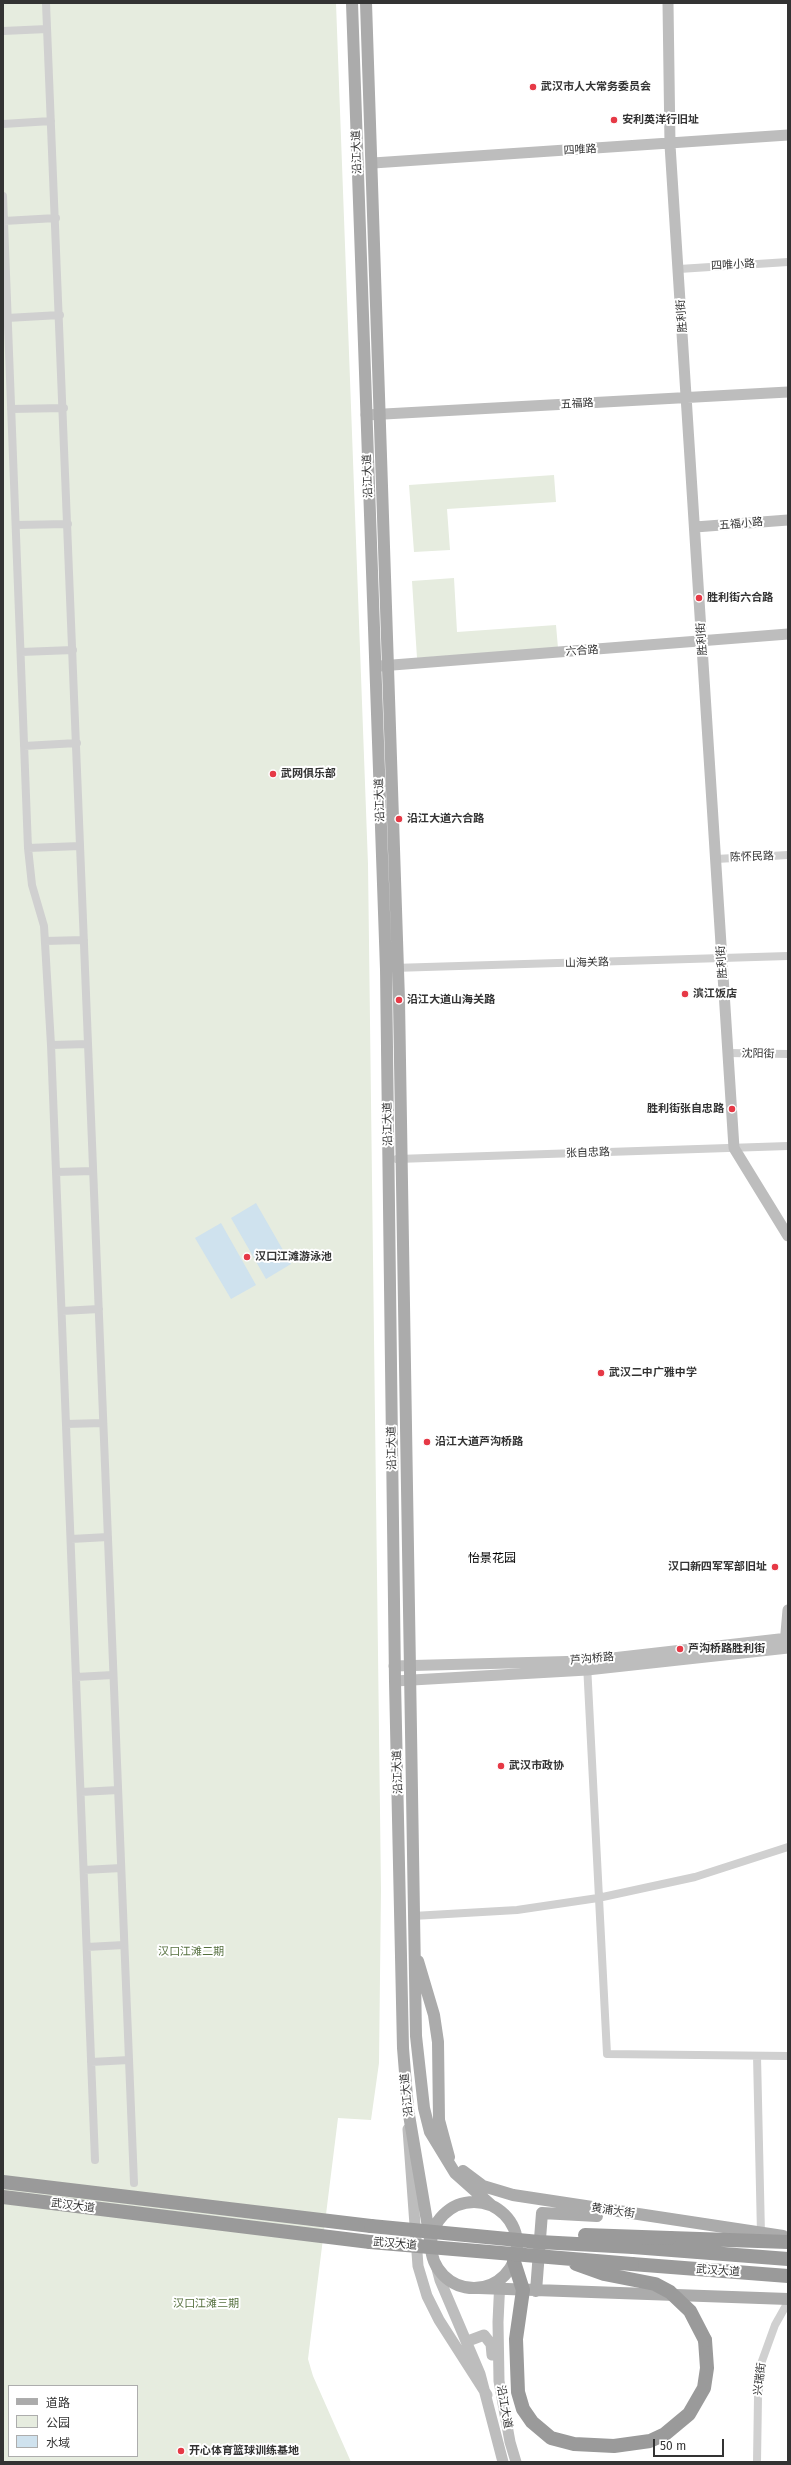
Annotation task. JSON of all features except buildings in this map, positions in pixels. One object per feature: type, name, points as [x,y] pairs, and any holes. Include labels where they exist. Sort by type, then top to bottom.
[{"type":"highway","name":"武汉大道","points":[[3,2182],[372,2226],[539,2242],[788,2259]]},
{"type":"highway","name":"武汉大道","points":[[3,2197],[370,2242],[788,2276]]},
{"type":"highway","points":[[539,2242],[575,2234],[788,2242]]},
{"type":"highway","points":[[514,2262],[530,2290],[516,2339],[518,2392],[523,2409],[532,2422],[551,2438],[574,2444],[614,2446],[650,2441],[665,2434],[689,2414],[704,2388],[707,2368],[705,2340],[696,2320],[680,2300],[655,2284],[604,2274],[557,2258]]},
{"type":"main road","name":"沿江大道","points":[[352,3],[375,666],[402,1159],[416,2036],[427,2124],[435,2142],[455,2173],[491,2205]]},
{"type":"main road","name":"沿江大道","points":[[366,3],[381,415],[388,666],[392,968],[389,1160],[394,1666],[403,2048],[408,2109],[431,2243]]},
{"type":"main road","points":[[414,1946],[434,2016],[438,2042],[439,2120],[449,2158],[455,2173]]},
{"type":"main road","name":"黄浦大街","points":[[449,2158],[477,2183],[495,2191],[626,2213],[788,2237]]},
{"type":"main road","points":[[500,2284],[514,2262],[517,2239],[513,2225],[504,2213],[491,2205],[469,2202],[455,2206],[438,2221],[431,2243],[436,2264],[451,2281],[464,2287],[480,2288],[500,2284],[530,2290],[788,2301]]},
{"type":"main road","points":[[530,2290],[542,2213],[609,2217],[626,2213]]},
{"type":"street","points":[[46,3],[64,408],[80,846],[134,2182]]},
{"type":"street","name":"胜利街","points":[[668,3],[670,145],[734,1148],[788,1236]]},
{"type":"street","points":[[3,31],[47,29]]},
{"type":"street","points":[[3,124],[52,122]]},
{"type":"street","name":"四唯路","points":[[372,163],[670,145],[788,135]]},
{"type":"street","points":[[3,196],[28,848],[30,874],[44,926],[51,1045],[95,2160]]},
{"type":"street","points":[[4,221],[56,218]]},
{"type":"street","name":"四唯小路","points":[[678,269],[788,262]]},
{"type":"street","points":[[7,318],[60,315]]},
{"type":"street","name":"五福路","points":[[366,415],[788,392]]},
{"type":"street","points":[[11,409],[64,408]]},
{"type":"street","name":"五福小路","points":[[695,527],[788,520]]},
{"type":"street","points":[[16,525],[68,524]]},
{"type":"street","name":"六合路","points":[[375,666],[702,642],[788,634]]},
{"type":"street","points":[[21,652],[73,650]]},
{"type":"street","points":[[24,746],[77,744]]},
{"type":"street","points":[[28,848],[80,846]]},
{"type":"street","name":"陈怀民路","points":[[716,858],[788,855]]},
{"type":"street","points":[[45,941],[84,940]]},
{"type":"street","name":"山海关路","points":[[392,968],[788,956]]},
{"type":"street","points":[[51,1045],[88,1044]]},
{"type":"street","name":"沈阳街","points":[[728,1053],[788,1054]]},
{"type":"street","name":"张自忠路","points":[[389,1160],[788,1146]]},
{"type":"street","points":[[56,1172],[93,1171]]},
{"type":"street","points":[[62,1310],[99,1309]]},
{"type":"street","points":[[66,1424],[103,1423]]},
{"type":"street","points":[[71,1539],[108,1537]]},
{"type":"street","points":[[786,1643],[788,1610]]},
{"type":"street","name":"芦沟桥路","points":[[395,1681],[410,1681],[587,1665],[786,1643]]},
{"type":"street","points":[[587,1665],[606,2054],[788,2056]]},
{"type":"street","name":"芦沟桥路","points":[[394,1666],[587,1665]]},
{"type":"street","points":[[76,1677],[114,1675]]},
{"type":"street","points":[[81,1792],[118,1790]]},
{"type":"street","points":[[413,1916],[517,1910],[598,1898],[695,1877],[788,1848]]},
{"type":"street","points":[[84,1870],[121,1868]]},
{"type":"street","points":[[87,1947],[124,1945]]},
{"type":"street","points":[[757,2056],[761,2234]]},
{"type":"street","points":[[91,2062],[129,2060]]},
{"type":"street","points":[[408,2109],[409,2163],[418,2266],[427,2296],[439,2320],[487,2395]]},
{"type":"street","points":[[436,2264],[440,2280],[468,2342],[487,2395]]},
{"type":"street","name":"沿江大道","points":[[500,2284],[498,2322],[499,2381],[510,2442],[516,2462]]},
{"type":"street","name":"兴瑞街","points":[[757,2462],[758,2397],[762,2361],[771,2334],[788,2301]]},
{"type":"street","points":[[468,2342],[480,2335],[488,2338],[492,2346],[491,2369],[499,2381]]},
{"type":"street","name":"沿江大道","points":[[487,2395],[503,2462]]},
{"type":"green space","name":"汉口江滩二期","points":[[3,3],[336,3],[368,864],[381,1890],[379,2063],[371,2120],[338,2118],[308,2359],[313,2376],[351,2462],[3,2462]]},
{"type":"green space","points":[[554,475],[556,502],[447,509],[450,550],[414,552],[409,485]]},
{"type":"green space","points":[[454,578],[457,632],[556,625],[558,648],[417,658],[412,581]]},
{"type":"water","points":[[256,1203],[291,1264],[266,1279],[231,1218]]},
{"type":"water","points":[[221,1223],[256,1285],[231,1299],[195,1238]]},
{"type":"place","name":"武汉市人大常务委员会","points":[[533,87]]},
{"type":"place","name":"安利英洋行旧址","points":[[614,120]]},
{"type":"place","name":"胜利街六合路","points":[[699,598]]},
{"type":"place","name":"武网俱乐部","points":[[273,774]]},
{"type":"place","name":"沿江大道六合路","points":[[399,819]]},
{"type":"place","name":"滨江饭店","points":[[685,994]]},
{"type":"place","name":"沿江大道山海关路","points":[[399,1000]]},
{"type":"place","name":"胜利街张自忠路","points":[[732,1109]]},
{"type":"place","name":"汉口江滩游泳池","points":[[247,1257]]},
{"type":"place","name":"武汉二中广雅中学","points":[[601,1373]]},
{"type":"place","name":"沿江大道芦沟桥路","points":[[427,1442]]},
{"type":"place","name":"汉口新四军军部旧址","points":[[775,1567]]},
{"type":"place","name":"芦沟桥路胜利街","points":[[680,1649]]},
{"type":"place","name":"武汉市政协","points":[[501,1766]]},
{"type":"place","name":"开心体育篮球训练基地","points":[[181,2451]]},
{"type":"district","name":"怡景花园","points":[[492,1559]]},
{"type":"park label","name":"汉口江滩三期","points":[[206,2304]]}]
